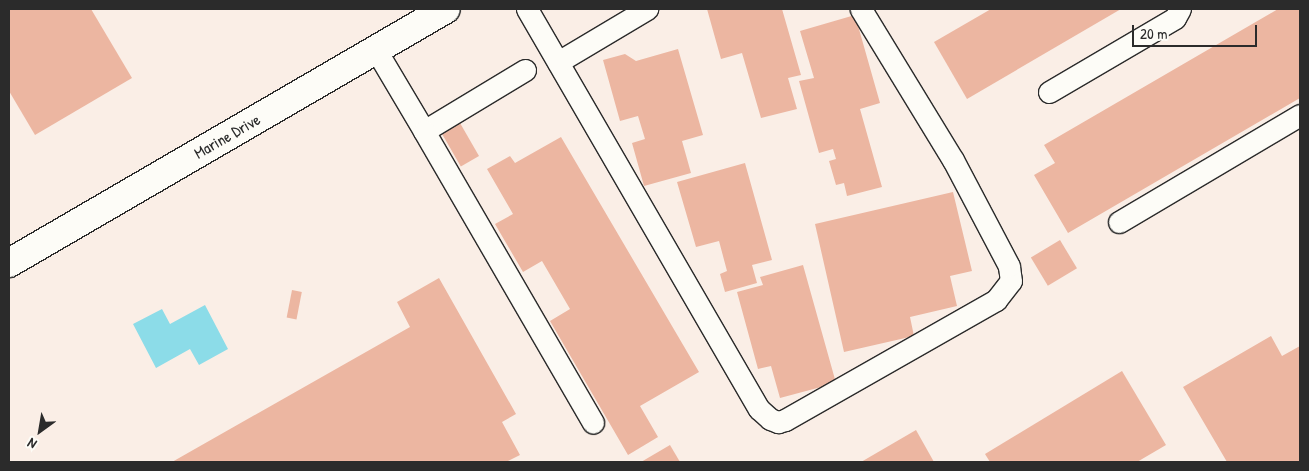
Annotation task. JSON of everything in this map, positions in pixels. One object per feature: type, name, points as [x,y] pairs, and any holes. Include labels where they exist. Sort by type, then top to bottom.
[{"type":"street","name":"Marine Drive","points":[[9,263],[446,9]]},
{"type":"lane","points":[[527,9],[760,408],[770,419],[778,422],[785,420],[996,300],[1011,281],[1009,266],[953,160],[861,9]]},
{"type":"lane","points":[[558,62],[647,9]]},
{"type":"lane","points":[[1049,92],[1175,18],[1180,9]]},
{"type":"lane","points":[[376,50],[593,424]]},
{"type":"lane","points":[[424,131],[524,70]]},
{"type":"lane","points":[[1119,222],[1300,115]]},
{"type":"water","points":[[205,305],[228,349],[199,365],[190,349],[156,368],[133,324],[162,309],[170,324]]},
{"type":"building","points":[[9,9],[91,9],[132,78],[35,135],[9,91]]},
{"type":"building","points":[[707,9],[782,9],[801,75],[788,78],[797,109],[761,118],[742,53],[721,59]]},
{"type":"building","points":[[991,9],[1121,9],[967,99],[934,42]]},
{"type":"building","points":[[1278,9],[1300,9],[1300,98],[1068,233],[1034,175],[1055,163],[1044,145]]},
{"type":"building","points":[[855,15],[880,103],[860,109],[882,187],[847,196],[844,183],[836,185],[829,161],[836,159],[833,149],[819,153],[799,81],[814,78],[800,31]]},
{"type":"building","points":[[678,49],[703,135],[682,141],[691,173],[644,186],[632,143],[645,139],[638,116],[620,121],[603,60],[625,54],[636,61]]},
{"type":"building","points":[[460,123],[479,156],[461,166],[442,134]]},
{"type":"building","points":[[561,137],[699,372],[640,406],[658,437],[628,455],[550,321],[570,309],[542,261],[523,272],[495,224],[513,214],[487,169],[510,156],[515,163]]},
{"type":"building","points":[[745,163],[772,260],[752,265],[757,283],[725,292],[720,274],[727,271],[719,241],[696,247],[677,182]]},
{"type":"building","points":[[953,192],[972,271],[950,276],[957,306],[910,317],[914,336],[844,352],[815,224]]},
{"type":"building","points":[[1060,240],[1077,268],[1048,286],[1031,258]]},
{"type":"building","points":[[803,265],[836,383],[780,398],[771,366],[758,369],[737,292],[763,285],[760,277]]},
{"type":"building","points":[[439,278],[516,414],[502,422],[520,455],[506,462],[172,462],[410,327],[397,302]]},
{"type":"building","points":[[292,290],[302,292],[296,319],[287,317]]},
{"type":"building","points":[[1271,336],[1282,356],[1300,346],[1300,462],[1227,462],[1183,387]]},
{"type":"building","points":[[1122,371],[1166,445],[1137,462],[990,462],[985,454]]},
{"type":"building","points":[[916,430],[934,462],[861,462]]},
{"type":"building","points":[[670,445],[680,462],[641,462]]}]
